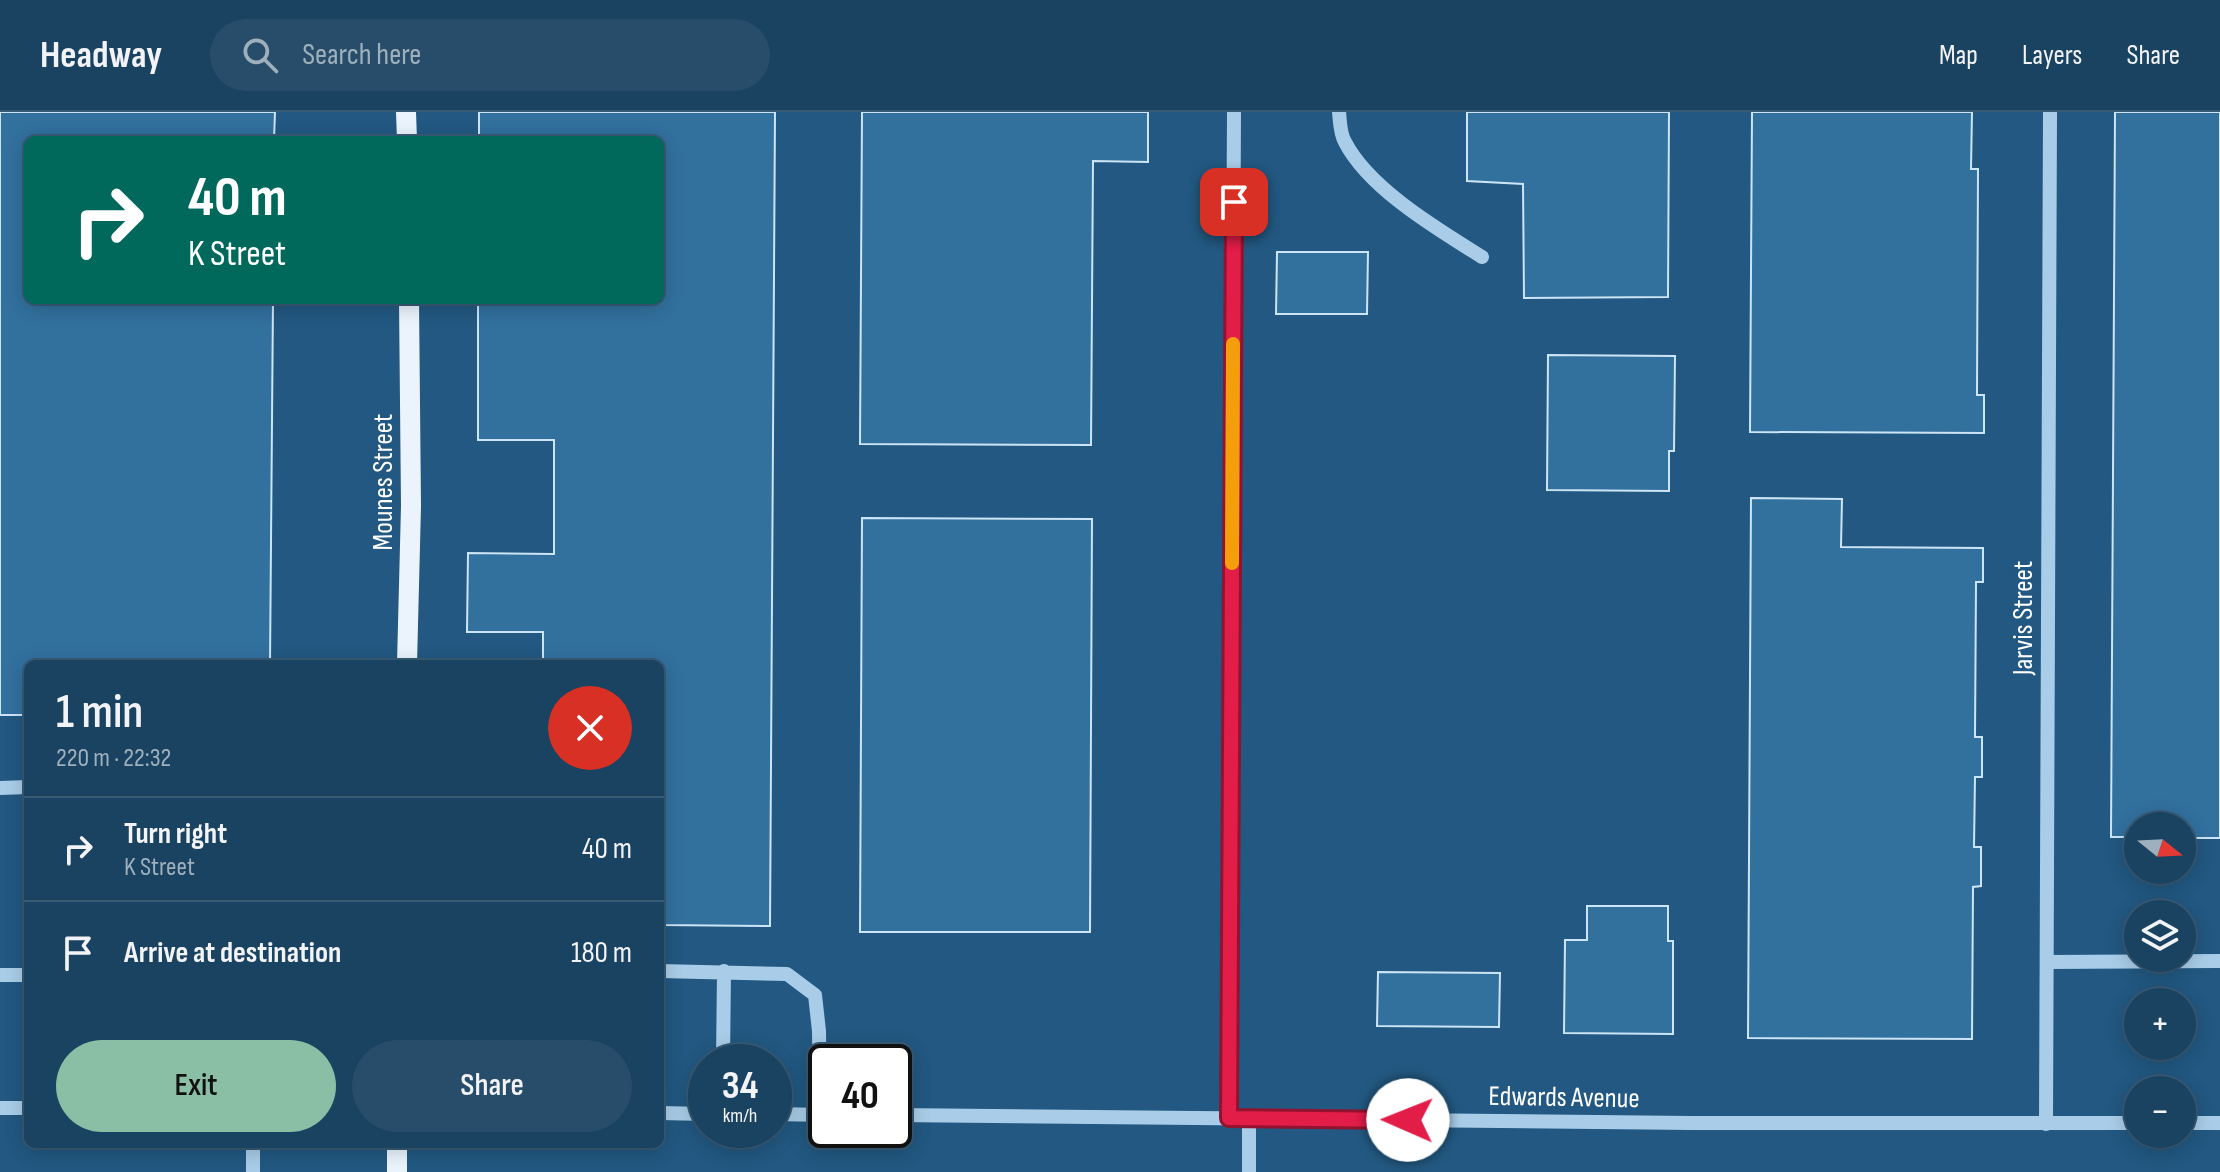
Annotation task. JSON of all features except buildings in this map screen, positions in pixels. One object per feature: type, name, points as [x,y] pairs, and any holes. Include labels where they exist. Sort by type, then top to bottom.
[{"type":"main road","points":[[406,112],[407,136]]},
{"type":"main road","name":"Mounes Street","points":[[407,660],[411,506],[409,304]]},
{"type":"main road","points":[[397,1148],[397,1172]]},
{"type":"street","points":[[1229,1118],[1234,112]]},
{"type":"street","points":[[1339,112],[1343,141],[1363,168],[1400,200],[1482,257]]},
{"type":"street","name":"Jarvis Street","points":[[2046,1124],[2050,112]]},
{"type":"street","points":[[0,788],[24,787]]},
{"type":"street","points":[[2047,962],[2220,961]]},
{"type":"street","points":[[664,971],[787,974],[815,995],[820,1044]]},
{"type":"street","points":[[723,1044],[724,971]]},
{"type":"street","points":[[0,975],[24,975]]},
{"type":"street","points":[[0,1108],[24,1108]]},
{"type":"street","points":[[664,1113],[688,1114]]},
{"type":"street","name":"Edwards Avenue","points":[[912,1115],[2124,1123]]},
{"type":"street","points":[[1249,1118],[1249,1172]]},
{"type":"street","points":[[2196,1123],[2220,1123]]},
{"type":"street","points":[[253,1148],[253,1172]]},
{"type":"slow traffic","points":[[1232,563],[1233,344]]},
{"type":"route","points":[[1234,202],[1229,1118],[1408,1120]]}]
